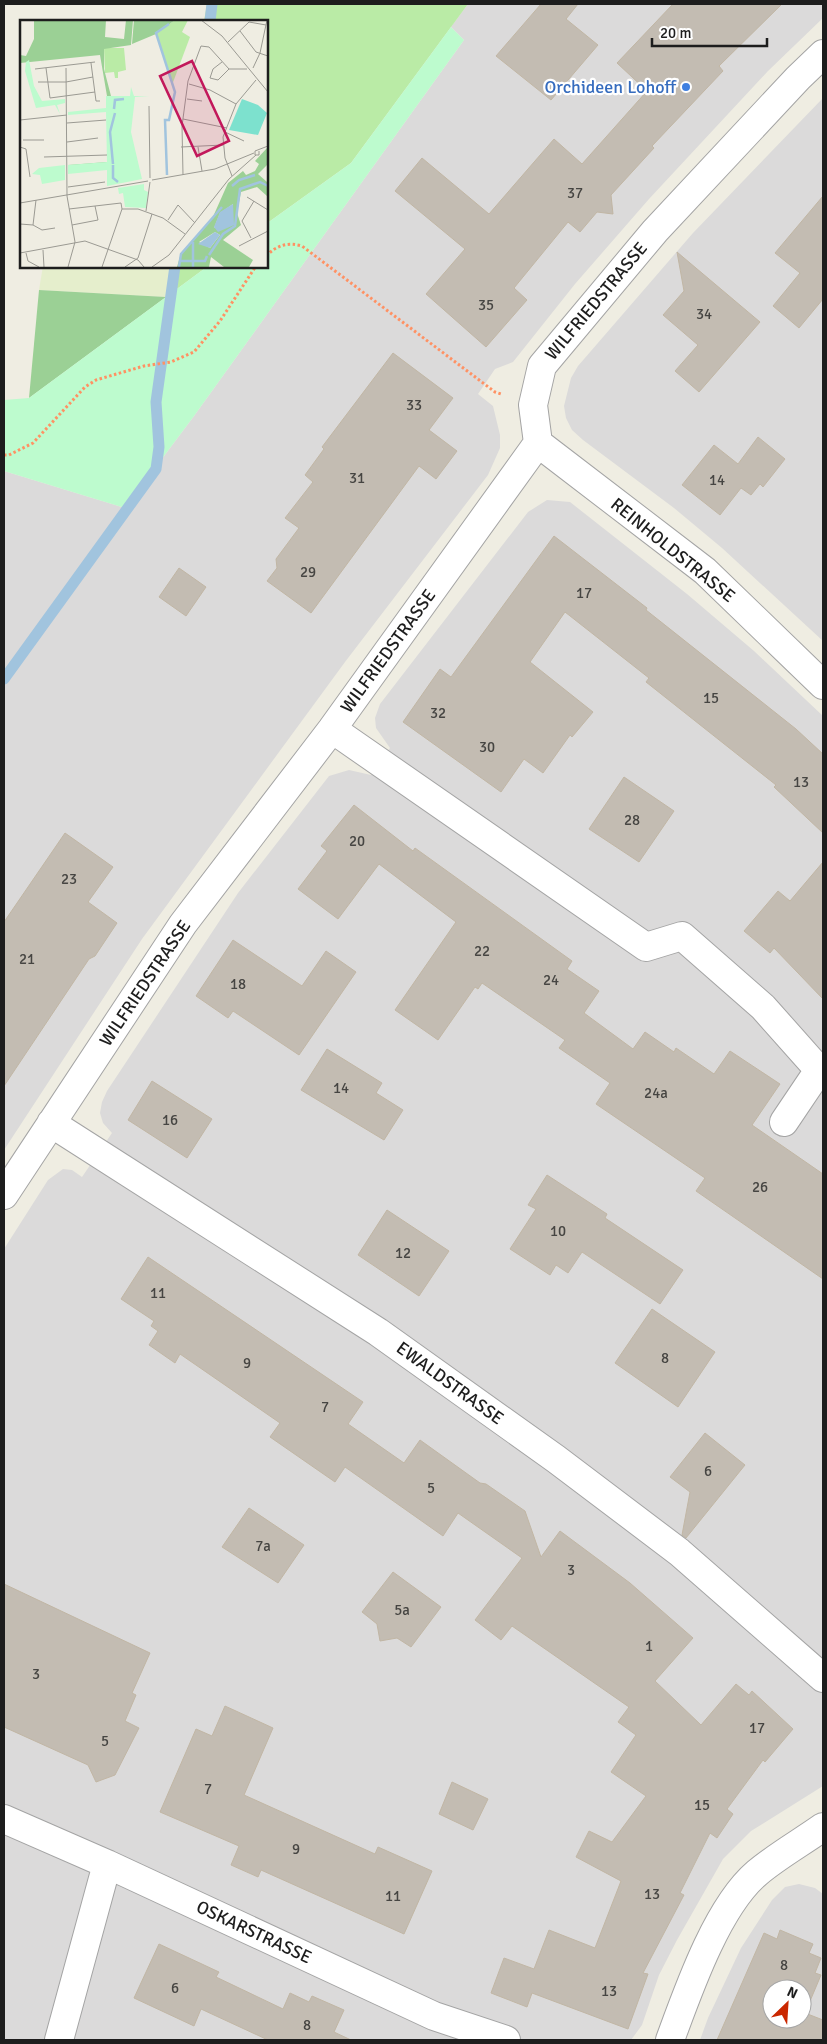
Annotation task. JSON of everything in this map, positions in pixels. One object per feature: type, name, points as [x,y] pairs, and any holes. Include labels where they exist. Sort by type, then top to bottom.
[{"type":"street","name":"WILFRIEDSTRASSE","points":[[4,1195],[183,924],[332,729],[538,443],[533,405],[542,366],[655,231],[798,78],[823,54]]},
{"type":"street","name":"REINHOLDSTRASSE","points":[[538,443],[705,571],[823,686]]},
{"type":"street","name":"WILFRIEDSTRASSE","points":[[332,729],[646,947],[682,936],[762,1006],[819,1070],[784,1122]]},
{"type":"street","name":"EWALDSTRASSE","points":[[51,1123],[378,1332],[548,1454],[679,1552],[823,1678]]},
{"type":"street","name":"OSKARSTRASSE","points":[[4,1818],[434,2016],[506,2040]]},
{"type":"street","points":[[670,2040],[694,1975],[731,1903],[757,1873],[823,1828]]},
{"type":"street","points":[[59,2040],[107,1864]]},
{"type":"path","points":[[268,255],[282,245],[291,243],[302,246],[495,392],[533,405]]},
{"type":"path","points":[[4,455],[9,455],[33,443],[85,387],[96,380],[144,366],[171,362],[194,352],[220,321],[255,268]]},
{"type":"shaded area","points":[[468,4],[823,4],[823,18],[768,71],[649,199],[575,284],[513,362],[495,369],[478,394],[493,406],[500,435],[500,448],[488,475],[345,662],[142,939],[4,1150],[4,471],[125,508],[194,416],[464,40],[451,27]]},
{"type":"shaded area","points":[[823,98],[823,641],[722,548],[674,508],[583,440],[572,430],[566,418],[564,406],[571,378],[578,366],[693,233]]},
{"type":"shaded area","points":[[547,500],[570,502],[687,594],[754,651],[823,716],[823,1786],[751,1831],[723,1859],[659,1975],[642,2025],[631,2040],[4,2040],[4,1249],[48,1180],[63,1169],[72,1170],[82,1177],[112,1133],[103,1123],[100,1113],[107,1091],[238,893],[329,776],[349,770],[371,775],[390,748],[376,728],[375,718],[380,704],[528,512]]},
{"type":"shaded area","points":[[799,1884],[815,1888],[823,1894],[823,2040],[700,2040],[708,2018],[741,1948],[772,1900],[785,1887]]},
{"type":"green space","points":[[207,4],[468,4],[351,163],[268,223],[268,20],[204,20]]},
{"type":"green space","points":[[451,27],[464,40],[194,416],[125,508],[4,471],[4,400],[29,398],[205,268],[268,268],[268,223],[351,163]]},
{"type":"green space","points":[[43,268],[170,268],[166,297],[39,290]]},
{"type":"green space","points":[[170,268],[205,268],[166,297]]},
{"type":"green space","points":[[39,290],[166,297],[29,398]]},
{"type":"building","points":[[541,4],[578,4],[566,19],[598,45],[551,100],[496,56]]},
{"type":"building","points":[[673,4],[782,4],[719,66],[723,71],[652,146],[654,148],[611,195],[613,214],[597,212],[580,232],[568,222],[514,288],[527,300],[486,347],[426,294],[465,249],[395,191],[422,158],[489,214],[554,139],[582,164],[647,91],[617,63]]},
{"type":"building","points":[[823,196],[823,299],[799,328],[773,306],[800,273],[775,253]]},
{"type":"building","points":[[677,252],[760,322],[699,392],[675,371],[698,345],[663,315],[684,291]]},
{"type":"building","points":[[393,353],[453,398],[429,430],[457,451],[436,479],[419,466],[311,613],[267,581],[277,568],[276,559],[299,528],[285,518],[313,482],[305,475],[324,449],[322,447]]},
{"type":"building","points":[[758,437],[785,459],[763,487],[760,484],[751,495],[741,488],[720,515],[682,485],[714,445],[738,464]]},
{"type":"building","points":[[554,536],[647,608],[646,610],[796,729],[823,754],[823,833],[774,787],[776,785],[646,682],[649,678],[565,612],[530,662],[593,712],[572,737],[570,735],[543,773],[524,759],[501,792],[403,722],[440,669],[451,677]]},
{"type":"building","points":[[179,568],[206,587],[186,616],[159,597]]},
{"type":"building","points":[[624,777],[674,811],[639,862],[589,829]]},
{"type":"building","points":[[354,805],[413,851],[415,848],[572,961],[567,969],[599,991],[584,1013],[633,1049],[645,1032],[674,1052],[676,1048],[714,1074],[730,1051],[780,1084],[752,1125],[823,1174],[823,1279],[696,1191],[705,1178],[596,1104],[610,1083],[559,1048],[565,1040],[482,983],[478,989],[475,987],[438,1040],[395,1010],[456,922],[379,864],[338,919],[298,889],[327,851],[321,846]]},
{"type":"building","points":[[65,833],[113,867],[88,902],[117,923],[95,956],[89,959],[4,1086],[4,922]]},
{"type":"building","points":[[823,862],[823,999],[774,948],[770,953],[744,931],[778,891],[790,901]]},
{"type":"building","points":[[233,940],[302,986],[326,951],[356,972],[299,1055],[233,1011],[228,1018],[196,996]]},
{"type":"building","points":[[327,1049],[382,1083],[376,1093],[403,1110],[384,1140],[301,1090]]},
{"type":"building","points":[[152,1081],[212,1119],[187,1158],[128,1120]]},
{"type":"building","points":[[547,1175],[607,1214],[605,1218],[683,1270],[660,1304],[582,1252],[568,1273],[556,1265],[550,1275],[510,1249],[536,1209],[528,1205]]},
{"type":"building","points":[[387,1210],[449,1251],[419,1296],[358,1255]]},
{"type":"building","points":[[148,1257],[363,1402],[348,1424],[404,1463],[420,1440],[480,1483],[486,1484],[525,1511],[541,1557],[560,1531],[630,1583],[693,1638],[655,1681],[701,1725],[736,1684],[749,1695],[752,1691],[793,1729],[765,1762],[763,1760],[727,1809],[733,1814],[717,1838],[710,1833],[680,1893],[684,1895],[643,1973],[648,1974],[628,2029],[532,1993],[527,2007],[491,1993],[504,1958],[534,1969],[549,1930],[595,1948],[621,1881],[576,1857],[589,1831],[612,1842],[646,1796],[611,1772],[636,1735],[618,1722],[629,1707],[512,1626],[501,1640],[475,1620],[522,1558],[458,1513],[443,1536],[345,1467],[335,1482],[270,1437],[280,1423],[180,1354],[175,1363],[149,1345],[158,1331],[151,1326],[154,1321],[121,1299]]},
{"type":"building","points":[[652,1309],[715,1352],[678,1407],[615,1363]]},
{"type":"building","points":[[705,1433],[745,1465],[686,1538],[682,1535],[690,1492],[670,1477]]},
{"type":"building","points":[[249,1508],[304,1545],[278,1583],[222,1547]]},
{"type":"building","points":[[393,1572],[441,1607],[411,1647],[397,1638],[380,1641],[377,1624],[362,1612]]},
{"type":"building","points":[[4,1584],[150,1653],[132,1693],[136,1695],[125,1721],[139,1728],[115,1775],[96,1782],[88,1765],[4,1727]]},
{"type":"building","points":[[225,1706],[273,1728],[244,1795],[375,1854],[378,1847],[432,1871],[404,1934],[261,1870],[258,1877],[231,1865],[239,1846],[160,1812],[196,1729],[212,1736]]},
{"type":"building","points":[[452,1782],[488,1799],[473,1830],[439,1814]]},
{"type":"building","points":[[780,1930],[813,1944],[809,1953],[821,1958],[815,1973],[821,1975],[812,1996],[812,1979],[762,1979],[762,2029],[812,2029],[812,2016],[823,2020],[823,2040],[717,2040],[764,1933],[777,1939]]},
{"type":"building","points":[[159,1944],[219,1972],[216,1977],[283,2009],[290,1993],[309,2002],[312,1996],[344,2010],[334,2032],[351,2040],[268,2040],[201,2009],[194,2026],[134,1998]]},
{"type":"waterway","points":[[210,20],[212,4]]},
{"type":"waterway","points":[[4,679],[156,469],[159,447],[156,402],[175,268]]},
{"type":"place","name":"Orchideen Lohoff","points":[[686,87]]}]
